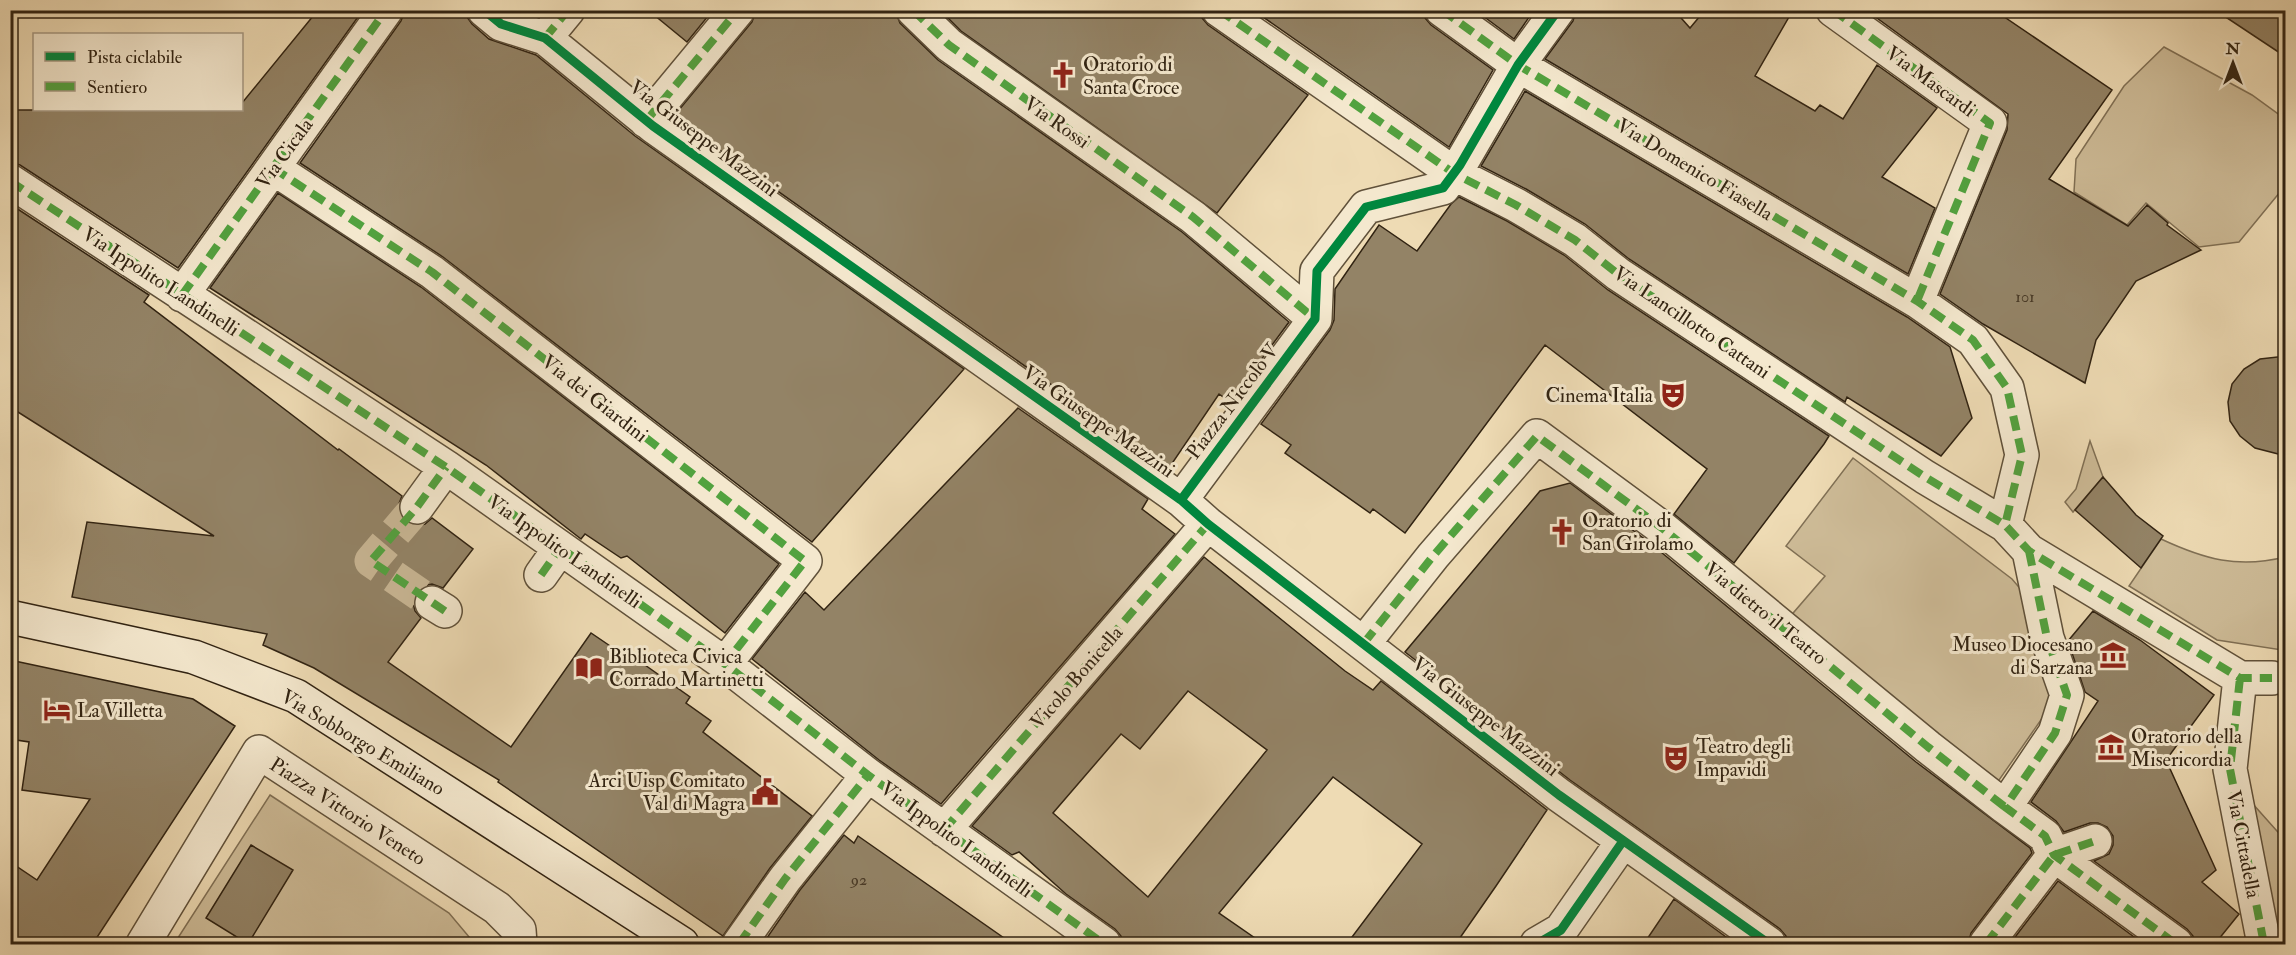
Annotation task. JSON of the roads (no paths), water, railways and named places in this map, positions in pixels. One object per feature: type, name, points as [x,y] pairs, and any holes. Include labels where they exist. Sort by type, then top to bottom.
[{"type":"street","name":"Via Cicala","points":[[182,295],[386,10]]},
{"type":"street","name":"Via Giuseppe Mazzini","points":[[484,10],[501,24],[545,38],[646,121],[1181,500],[1208,524],[1558,795],[1769,945]]},
{"type":"street","points":[[545,38],[568,10]]},
{"type":"street","points":[[646,121],[738,10]]},
{"type":"street","name":"Via Rossi","points":[[913,10],[949,45],[1206,228],[1313,322]]},
{"type":"street","name":"Via Lancillotto Cattani","points":[[1219,10],[1455,174],[1516,205],[1575,240],[1618,274],[1925,477],[2005,525],[2029,551]]},
{"type":"street","name":"Via Domenico Fiasella","points":[[1442,10],[1518,65],[1917,301],[1973,340],[2007,388],[2022,455],[2005,525]]},
{"type":"street","points":[[1313,322],[1317,271],[1366,207],[1443,188],[1455,174],[1518,65],[1558,10]]},
{"type":"street","name":"Via Mascardi","points":[[1833,10],[1990,123],[1917,301]]},
{"type":"street","name":"Via dei Giardini","points":[[273,168],[432,272],[805,561],[725,664]]},
{"type":"street","name":"Via Ippolito Landinelli","points":[[10,181],[446,467],[725,664],[868,775],[1104,945]]},
{"type":"street","name":"Piazza Niccolò V","points":[[1181,500],[1313,322]]},
{"type":"street","name":"Via dietro il Teatro","points":[[1364,643],[1433,556],[1537,436],[1662,528],[1928,747],[2005,807]]},
{"type":"street","points":[[417,507],[446,467]]},
{"type":"street","name":"Vicolo Bonicella","points":[[944,830],[1208,524]]},
{"type":"street","points":[[541,575],[560,548]]},
{"type":"street","points":[[2029,551],[2238,693],[2272,678]]},
{"type":"street","points":[[2029,551],[2047,638],[2067,695],[2055,733],[2005,807],[2045,836],[2054,855],[2176,945]]},
{"type":"street","name":"Via Sobborgo Emiliano","points":[[10,617],[194,657],[296,696],[682,945]]},
{"type":"street","name":"Via Cittadella","points":[[2238,693],[2230,770],[2264,945]]},
{"type":"street","name":"Piazza Vittorio Veneto","points":[[143,945],[259,752],[497,908],[519,930],[520,945]]},
{"type":"street","points":[[739,945],[785,879],[868,775]]},
{"type":"street","points":[[1536,945],[1561,930],[1623,841]]},
{"type":"street","points":[[1986,945],[2054,855],[2095,841]]},
{"type":"tunnel","points":[[417,507],[371,561],[432,603]]},
{"type":"place","name":"Oratorio di Santa Croce","points":[[1063,75]]},
{"type":"place","name":"Cinema Italia","points":[[1673,395]]},
{"type":"place","name":"Oratorio di San Girolamo","points":[[1562,532]]},
{"type":"place","name":"Museo Diocesano di Sarzana","points":[[2113,655]]},
{"type":"place","name":"Biblioteca Civica Corrado Martinetti","points":[[589,668]]},
{"type":"place","name":"La Villetta","points":[[57,710]]},
{"type":"place","name":"Oratorio della Misericordia","points":[[2111,747]]},
{"type":"place","name":"Teatro degli Impavidi","points":[[1676,758]]},
{"type":"place","name":"Arci Uisp Comitato Val di Magra","points":[[765,792]]}]
